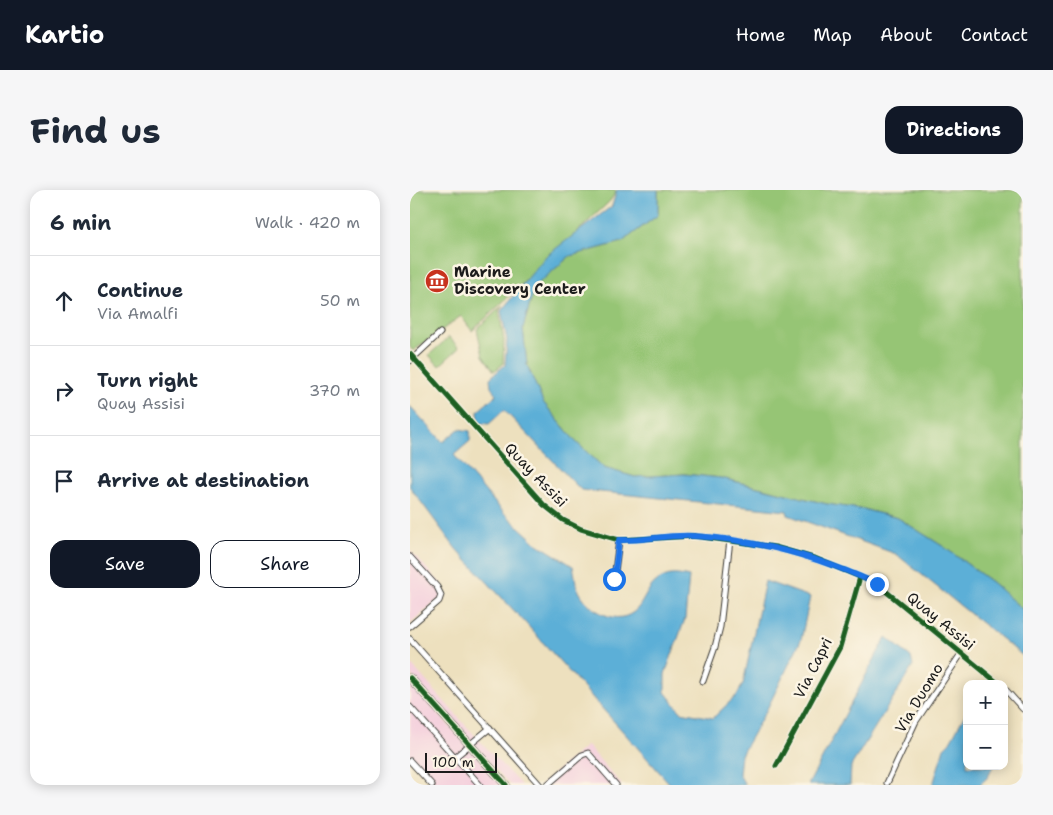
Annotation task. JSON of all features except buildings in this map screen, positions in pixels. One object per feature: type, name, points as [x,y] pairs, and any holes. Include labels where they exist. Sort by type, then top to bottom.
[{"type":"main road","points":[[410,678],[506,785]]},
{"type":"street","points":[[411,358],[440,333]]},
{"type":"street","name":"Quay Assisi","points":[[411,358],[544,505],[563,520],[581,529],[619,540],[637,540],[674,535],[730,540],[775,547],[818,559],[877,584],[994,680]]},
{"type":"street","points":[[614,579],[619,540]]},
{"type":"street","points":[[703,681],[720,627],[730,540]]},
{"type":"street","points":[[410,557],[437,587],[441,595],[439,601],[410,626]]},
{"type":"street","name":"Via Capri","points":[[776,766],[840,647],[860,576]]},
{"type":"street","points":[[410,639],[540,785]]},
{"type":"street","name":"Via Duomo","points":[[887,783],[916,722],[961,654]]},
{"type":"street","points":[[1008,692],[1023,709]]},
{"type":"street","points":[[410,707],[480,785]]},
{"type":"street","points":[[455,757],[490,728]]},
{"type":"street","points":[[547,785],[582,755],[588,753],[616,785]]},
{"type":"street","points":[[410,761],[432,785]]},
{"type":"shaded area","points":[[410,550],[442,585],[442,597],[410,623]]},
{"type":"shaded area","points":[[410,663],[521,785],[510,785],[410,674]]},
{"type":"shaded area","points":[[410,682],[503,785],[435,785],[410,756]]},
{"type":"shaded area","points":[[587,745],[622,785],[541,785]]},
{"type":"green space","points":[[410,190],[615,190],[616,192],[610,201],[472,331],[461,316],[413,351],[410,347]]},
{"type":"green space","points":[[658,190],[1023,190],[1023,610],[993,583],[944,547],[898,518],[866,510],[827,504],[721,478],[684,474],[635,477],[604,468],[576,442],[543,402],[527,365],[523,328],[535,286],[570,256],[622,242],[658,215]]},
{"type":"green space","points":[[502,306],[499,311],[504,340],[503,364],[494,371],[483,356],[477,329]]},
{"type":"green space","points":[[449,337],[459,348],[439,366],[429,355]]},
{"type":"water","points":[[617,190],[658,190],[658,215],[622,242],[570,256],[535,286],[523,328],[527,365],[543,402],[576,442],[604,468],[635,477],[684,474],[721,478],[827,504],[866,510],[898,518],[944,547],[993,583],[1023,610],[1023,656],[896,554],[788,515],[787,511],[581,490],[504,410],[489,424],[479,423],[478,411],[496,395],[491,387],[490,378],[505,365],[507,340],[501,311],[546,256],[612,206]]},
{"type":"water","points":[[410,406],[443,442],[459,429],[470,431],[470,441],[454,455],[504,513],[536,543],[573,566],[576,584],[582,597],[596,610],[612,617],[629,615],[637,609],[651,587],[661,578],[672,575],[689,577],[685,619],[665,674],[665,692],[681,712],[713,718],[737,695],[743,684],[765,581],[810,597],[801,640],[767,709],[741,755],[739,774],[745,785],[671,785],[521,618],[456,549],[410,487]]},
{"type":"water","points":[[886,637],[911,657],[913,666],[851,766],[850,785],[808,785]]},
{"type":"water","points":[[963,718],[963,770],[991,770],[988,777],[979,785],[933,785],[944,748],[950,742]]},
{"type":"cycle path","points":[[410,354],[544,505],[563,520],[581,529],[619,540],[694,536],[775,547],[817,559],[877,584],[994,680]]},
{"type":"cycle path","points":[[776,766],[840,647],[860,577]]},
{"type":"cycle path","points":[[410,678],[506,785]]},
{"type":"place","name":"Marine Discovery Center","points":[[437,281]]},
{"type":"route","points":[[614,579],[619,540],[637,540],[674,535],[730,540],[775,547],[818,559],[877,584]]}]
